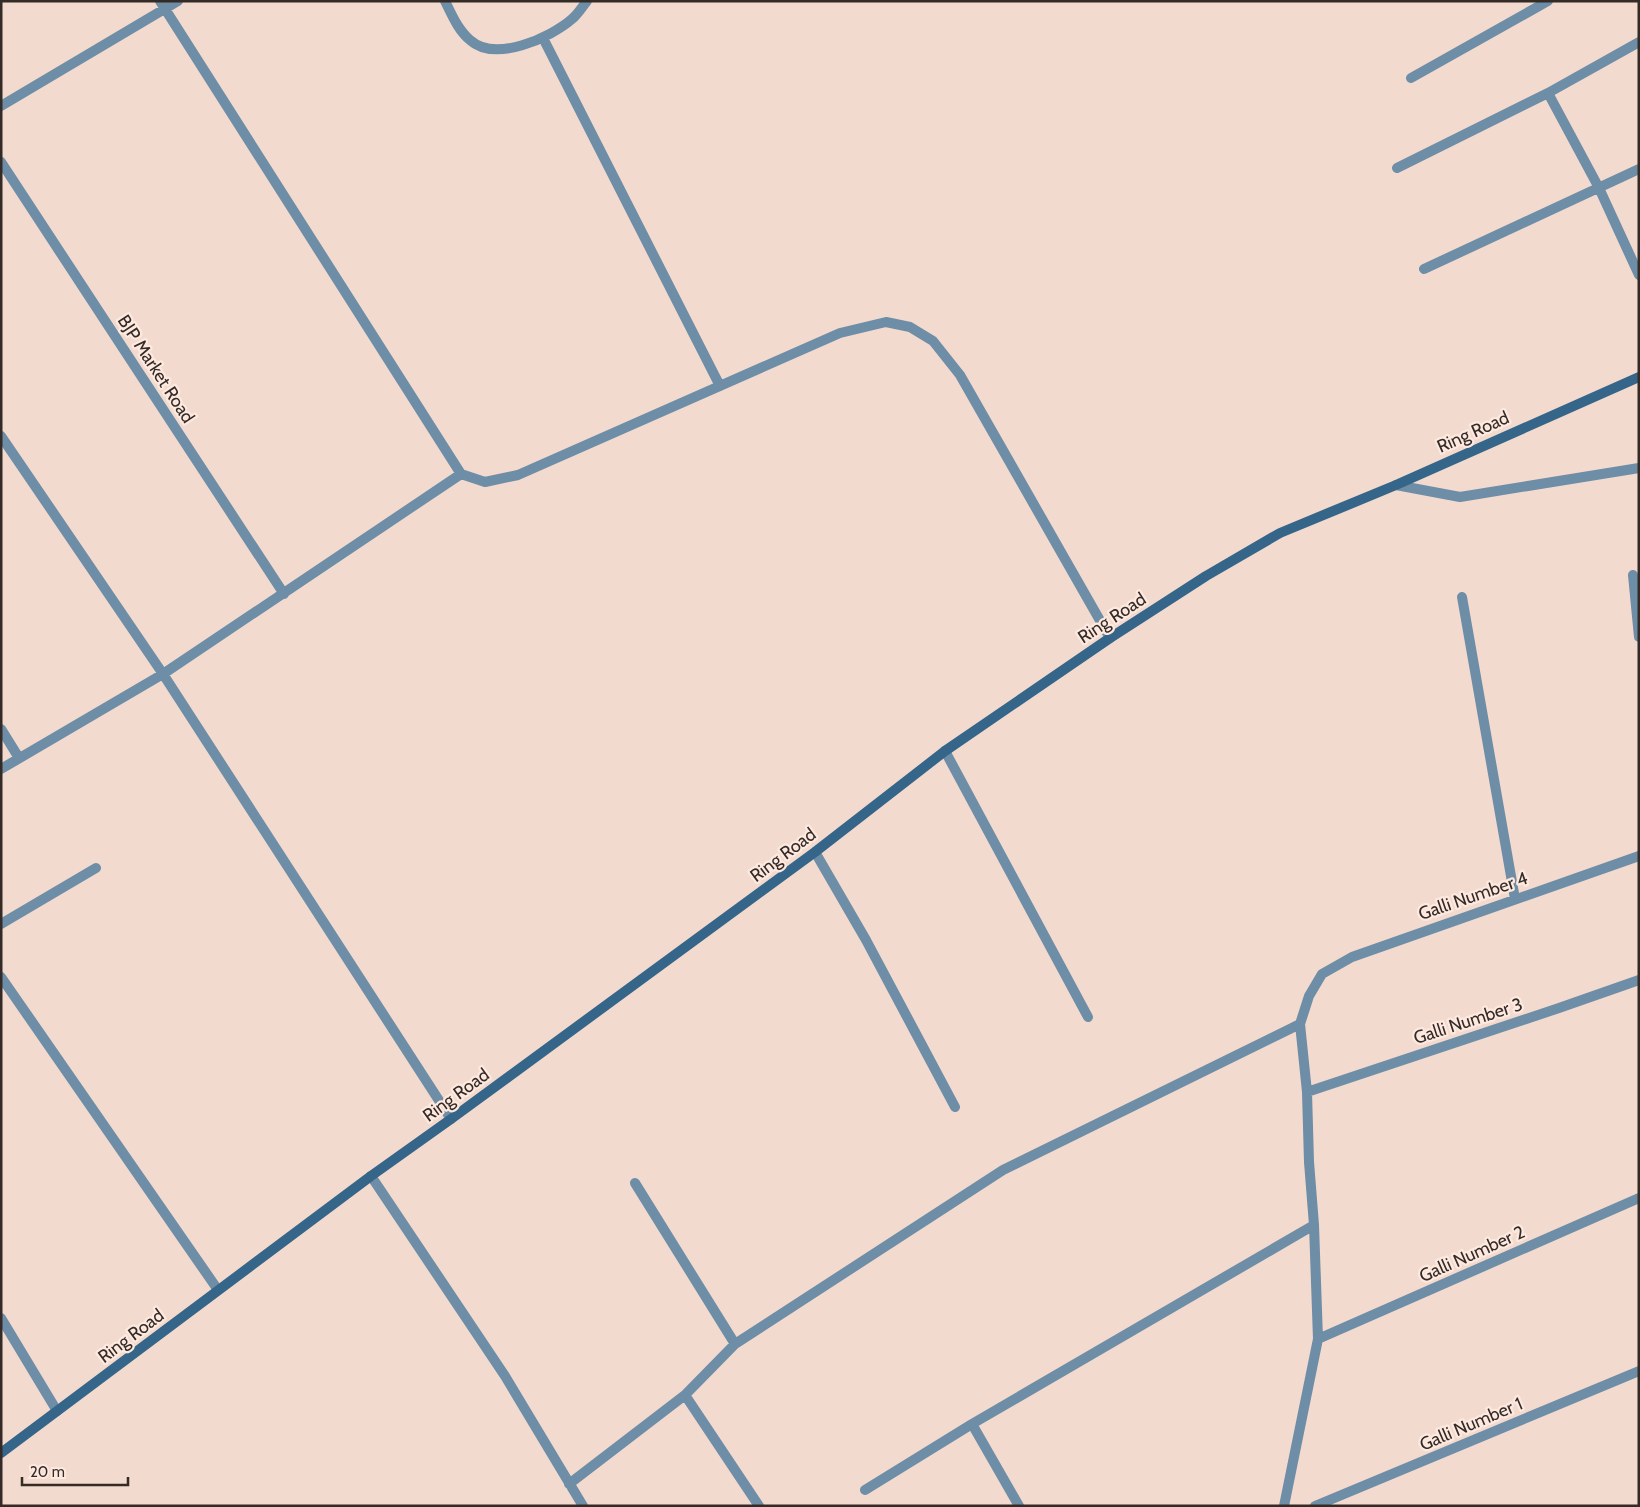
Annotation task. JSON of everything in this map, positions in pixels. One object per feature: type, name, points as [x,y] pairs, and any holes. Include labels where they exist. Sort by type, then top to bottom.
[{"type":"main road","name":"Ring Road","points":[[1,1453],[371,1176],[815,852],[945,751],[1110,638],[1206,576],[1280,533],[1396,485],[1639,377]]},
{"type":"street","points":[[1,106],[162,5],[178,1]]},
{"type":"street","points":[[445,1],[458,26],[470,41],[489,50],[512,48],[543,38],[573,19],[587,1]]},
{"type":"street","points":[[1411,78],[1548,1]]},
{"type":"street","points":[[162,5],[461,474],[485,482],[518,475],[840,334],[886,322],[910,327],[933,341],[960,375],[1110,638]]},
{"type":"street","points":[[543,38],[720,386]]},
{"type":"street","points":[[1397,168],[1548,93],[1639,42]]},
{"type":"street","points":[[1548,93],[1599,188],[1639,275]]},
{"type":"street","name":"BJP Market Road","points":[[1,162],[284,594]]},
{"type":"street","points":[[1424,269],[1639,169]]},
{"type":"street","points":[[1,436],[163,674],[451,1119]]},
{"type":"street","points":[[1396,485],[1460,497],[1639,468]]},
{"type":"street","points":[[1,769],[163,674],[461,474]]},
{"type":"street","points":[[1632,575],[1639,637]]},
{"type":"street","points":[[1462,597],[1515,899]]},
{"type":"street","points":[[1,730],[19,758]]},
{"type":"street","points":[[945,751],[1088,1017]]},
{"type":"street","points":[[815,852],[866,940],[955,1107]]},
{"type":"street","name":"Galli Number 4","points":[[1300,1024],[1309,996],[1322,974],[1352,957],[1639,856]]},
{"type":"street","points":[[1,924],[96,868]]},
{"type":"street","points":[[1,977],[218,1290]]},
{"type":"street","name":"Galli Number 3","points":[[1307,1092],[1639,980]]},
{"type":"street","points":[[569,1484],[685,1395],[735,1344],[1002,1170],[1300,1024],[1307,1092],[1318,1340],[1284,1506]]},
{"type":"street","points":[[371,1176],[505,1376],[583,1506]]},
{"type":"street","points":[[635,1183],[735,1344]]},
{"type":"street","name":"Galli Number 2","points":[[1318,1340],[1639,1198]]},
{"type":"street","points":[[865,1490],[972,1424],[1314,1225]]},
{"type":"street","points":[[1,1318],[57,1412]]},
{"type":"street","name":"Galli Number 1","points":[[1315,1506],[1639,1371]]},
{"type":"street","points":[[685,1395],[759,1506]]},
{"type":"street","points":[[972,1424],[1019,1506]]}]
